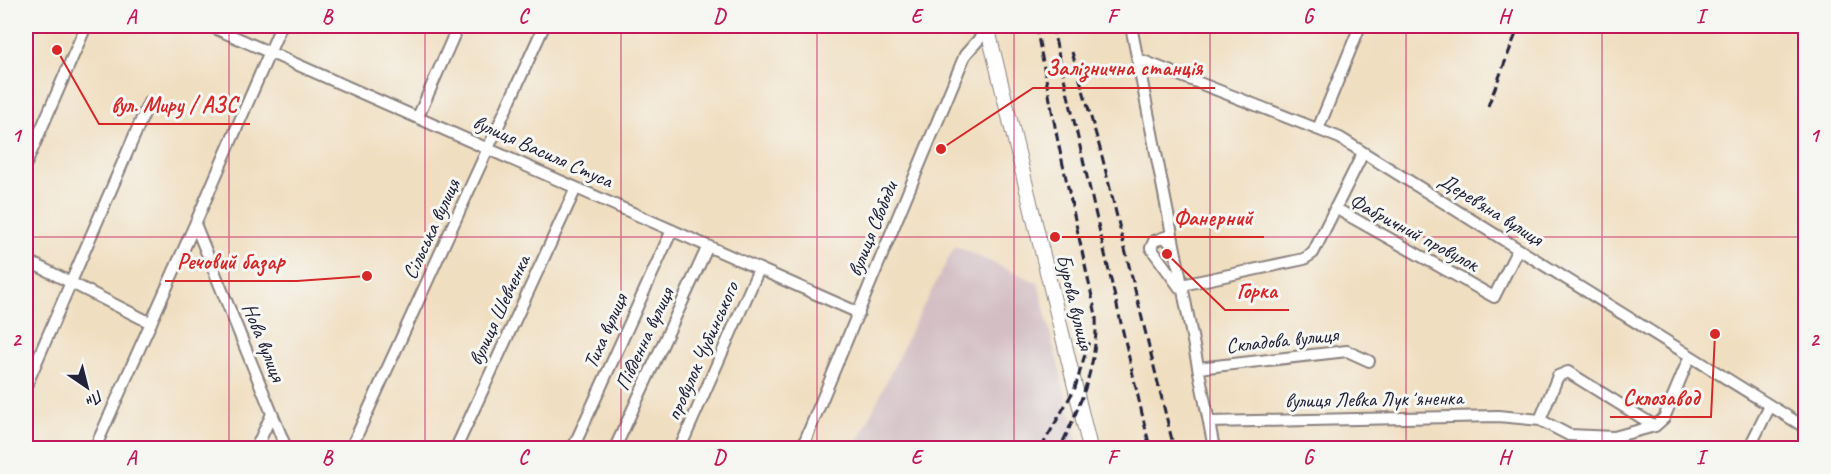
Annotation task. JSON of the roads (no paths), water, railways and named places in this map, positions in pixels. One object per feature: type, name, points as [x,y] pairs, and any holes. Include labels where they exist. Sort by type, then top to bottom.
[{"type":"main road","name":"Бурова вулиця","points":[[987,27],[1090,448]]},
{"type":"street","points":[[26,164],[86,26]]},
{"type":"street","name":"вулиця Василя Стуса","points":[[210,26],[859,313]]},
{"type":"street","points":[[95,448],[281,26]]},
{"type":"street","points":[[418,117],[458,26]]},
{"type":"street","name":"Сільська вулиця","points":[[351,448],[544,26]]},
{"type":"street","name":"Складова вулиця","points":[[1131,26],[1214,448]]},
{"type":"street","points":[[1318,129],[1360,26]]},
{"type":"street","name":"вулиця Свободи","points":[[802,448],[964,55],[987,27]]},
{"type":"street","name":"Дерев'яна вулиця","points":[[1138,58],[1318,129],[1364,153],[1806,428]]},
{"type":"street","points":[[26,386],[149,102]]},
{"type":"street","points":[[1335,208],[1364,153]]},
{"type":"street","name":"вулиця Шевченка","points":[[456,448],[576,188]]},
{"type":"street","name":"Фабричний провулок","points":[[1183,290],[1304,258],[1313,253],[1335,208],[1494,297],[1518,249]]},
{"type":"street","name":"Нова вулиця","points":[[195,224],[286,448]]},
{"type":"street","name":"Тиха вулиця","points":[[573,448],[672,230]]},
{"type":"street","points":[[1175,254],[1165,237],[1154,241],[1151,248],[1183,290]]},
{"type":"street","name":"Південна вулиця","points":[[615,448],[708,246]]},
{"type":"street","points":[[26,260],[151,323]]},
{"type":"street","name":"провулок Чубинського","points":[[680,448],[759,269]]},
{"type":"street","name":"Складова вулиця","points":[[1198,368],[1347,351],[1369,361]]},
{"type":"street","points":[[1655,426],[1568,372],[1558,376],[1540,420],[1569,435],[1614,437],[1655,426],[1664,418],[1690,356]]},
{"type":"street","points":[[1749,448],[1770,406]]},
{"type":"street","points":[[256,448],[272,414]]},
{"type":"street","name":"вулиця Левка Лукʼяненка","points":[[1209,422],[1498,416],[1540,420]]},
{"type":"railway","points":[[1036,26],[1058,142],[1096,315],[1094,350],[1087,383],[1060,448]]},
{"type":"railway","points":[[1052,26],[1150,448]]},
{"type":"railway","points":[[1488,106],[1519,26]]},
{"type":"railway","points":[[1072,52],[1101,152],[1174,448]]},
{"type":"railway","points":[[1041,448],[1075,388],[1089,341]]},
{"type":"place","name":"вул. Миру / АЗС","points":[[57,50]]},
{"type":"place","name":"Залізнична станція","points":[[941,149]]},
{"type":"place","name":"Фанерний","points":[[1055,237]]},
{"type":"place","name":"Горка","points":[[1167,254]]},
{"type":"place","name":"Речовий базар","points":[[367,276]]},
{"type":"place","name":"Склозавод","points":[[1715,334]]}]
